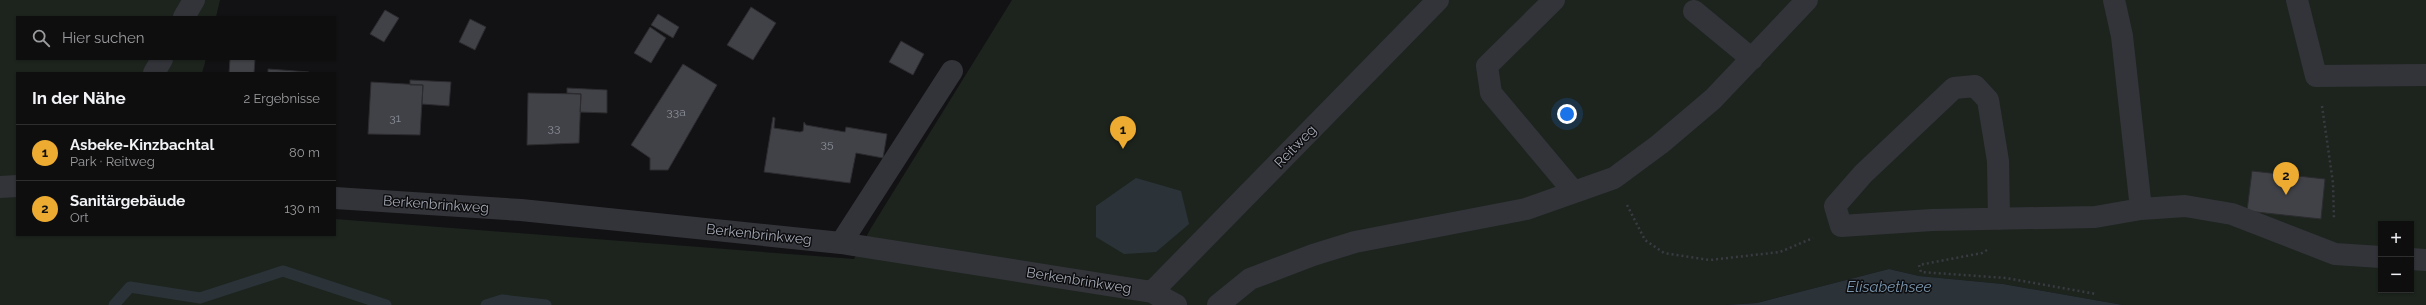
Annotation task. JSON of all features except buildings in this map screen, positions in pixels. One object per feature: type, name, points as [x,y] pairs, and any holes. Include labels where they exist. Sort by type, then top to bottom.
[{"type":"street","points":[[185,16],[194,0]]},
{"type":"street","name":"Reitweg","points":[[1152,292],[1438,0]]},
{"type":"street","points":[[1554,0],[1487,66],[1491,93],[1574,192]]},
{"type":"street","points":[[1218,305],[1250,279],[1313,255],[1355,242],[1526,209],[1614,178],[1660,144],[1713,99],[1807,0]]},
{"type":"street","points":[[2114,0],[2122,36],[2141,210]]},
{"type":"street","points":[[2297,0],[2316,76],[2426,75]]},
{"type":"street","points":[[1694,12],[1752,59]]},
{"type":"street","points":[[155,72],[161,60]]},
{"type":"street","points":[[841,243],[952,71]]},
{"type":"street","points":[[1999,219],[1998,161],[1988,100],[1975,86],[1954,88],[1863,174],[1836,206],[1841,226],[1999,219],[2096,217],[2141,210],[2185,206],[2232,214],[2335,254],[2378,257]]},
{"type":"street","points":[[0,187],[16,186]]},
{"type":"street","name":"Berkenbrinkweg","points":[[336,198],[521,210],[841,243],[1152,292],[1176,305]]},
{"type":"street","points":[[2414,259],[2426,260]]},
{"type":"path","points":[[2327,135],[2333,184],[2335,254]]},
{"type":"path","points":[[1614,178],[1645,240],[1664,253],[1710,260],[1780,252],[1841,226]]},
{"type":"path","points":[[1991,248],[1982,253],[1919,265],[1922,272],[2006,278],[2096,294]]},
{"type":"shaded area","points":[[0,0],[220,0],[216,16],[16,16],[16,60],[206,60],[202,72],[16,72],[16,236],[336,236],[336,219],[854,259],[871,228],[1012,0],[2426,0],[2426,305],[2123,305],[2003,284],[1919,276],[1889,269],[1757,303],[1726,305],[0,305]]},
{"type":"water","points":[[1136,178],[1181,191],[1189,224],[1156,252],[1124,254],[1096,237],[1096,206]]},
{"type":"water","name":"Elisabethsee","points":[[1889,269],[1919,276],[2003,284],[2123,305],[1726,305],[1757,303]]},
{"type":"waterway","points":[[114,305],[130,287],[200,298],[283,271],[386,305]]},
{"type":"waterway","points":[[486,305],[502,300],[546,305]]},
{"type":"place","name":"Asbeke-Kinzbachtal","points":[[1123,149]]},
{"type":"place","name":"Sanitärgebäude","points":[[2286,195]]}]
